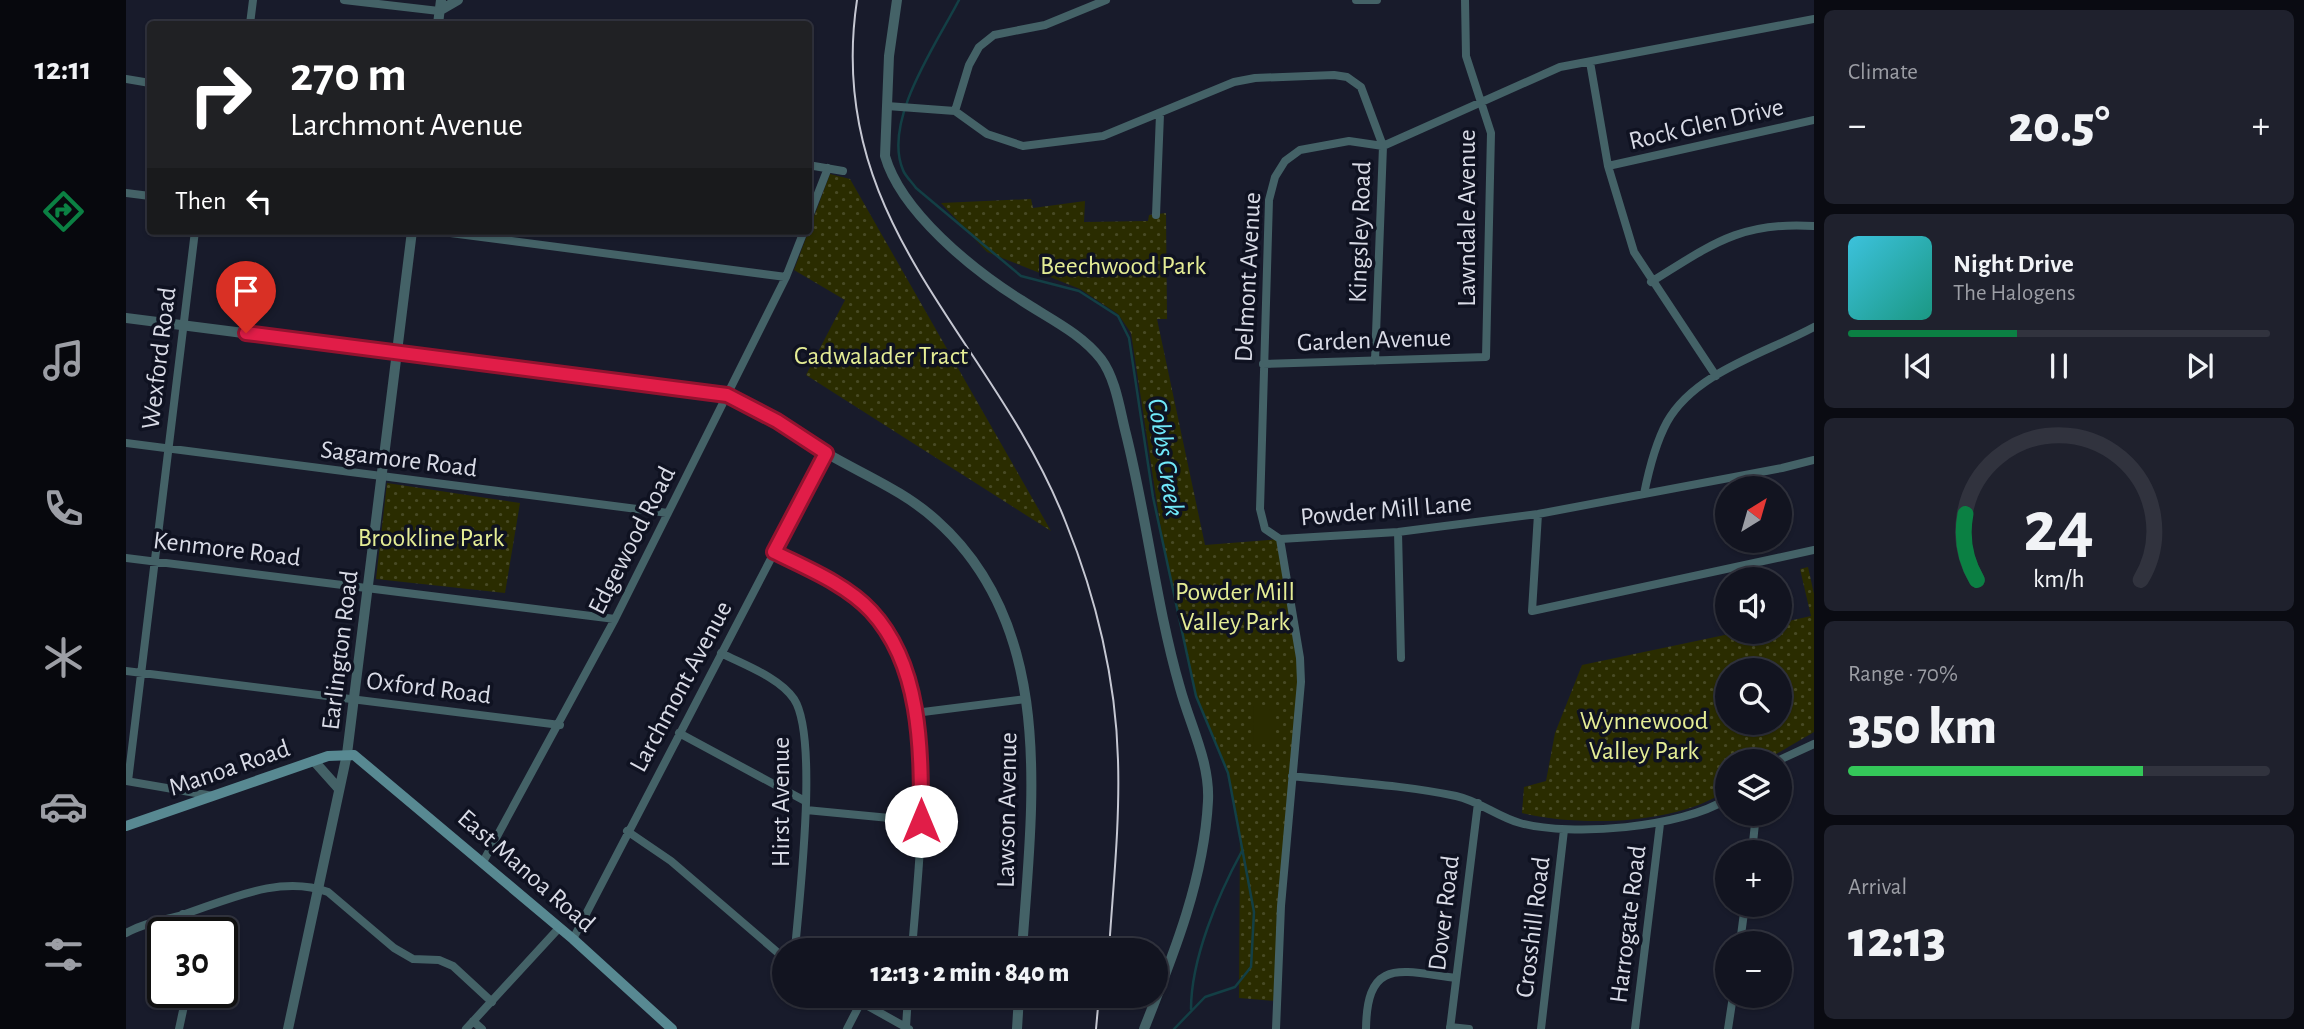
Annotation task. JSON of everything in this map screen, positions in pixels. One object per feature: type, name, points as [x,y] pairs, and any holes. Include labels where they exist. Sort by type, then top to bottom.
[{"type":"main road","name":"Manoa Road","points":[[126,826],[314,761],[347,754]]},
{"type":"main road","name":"East Manoa Road","points":[[347,754],[361,759],[484,862],[671,1029]]},
{"type":"street","points":[[250,21],[253,0]]},
{"type":"street","points":[[344,0],[440,5],[458,0]]},
{"type":"street","points":[[897,0],[892,21],[891,107],[886,156],[893,177],[960,255],[1011,294],[1084,341],[1103,361],[1115,393],[1144,505],[1175,670],[1209,789],[1199,862],[1184,921],[1144,1029]]},
{"type":"street","points":[[955,111],[969,65],[979,47],[994,35],[1045,25],[1106,0]]},
{"type":"street","points":[[1356,0],[1377,0]]},
{"type":"street","name":"Lawndale Avenue","points":[[1465,0],[1466,56],[1491,133],[1486,357]]},
{"type":"street","points":[[891,107],[955,111],[987,134],[1023,146],[1103,136],[1234,82],[1255,78],[1334,75],[1347,77],[1361,87],[1383,146],[1539,75],[1590,62],[1814,19]]},
{"type":"street","points":[[1590,62],[1608,166],[1633,253],[1716,376]]},
{"type":"street","points":[[126,79],[147,82]]},
{"type":"street","points":[[1156,215],[1160,114]]},
{"type":"street","name":"Rock Glen Drive","points":[[1608,166],[1814,120]]},
{"type":"street","name":"Delmont Avenue","points":[[1280,539],[1265,529],[1260,509],[1269,200],[1275,177],[1285,161],[1300,150],[1349,141],[1383,146]]},
{"type":"street","name":"Kingsley Road","points":[[1376,361],[1383,146]]},
{"type":"street","points":[[812,166],[843,171]]},
{"type":"street","points":[[812,209],[828,168]]},
{"type":"street","points":[[126,192],[147,195]]},
{"type":"street","points":[[1651,282],[1716,242],[1749,228],[1780,224],[1814,226]]},
{"type":"street","name":"Wexford Road","points":[[127,781],[195,235]]},
{"type":"street","name":"Earlington Road","points":[[288,1029],[347,754],[412,235]]},
{"type":"street","points":[[466,235],[786,277]]},
{"type":"street","name":"Edgewood Road","points":[[484,862],[615,620],[786,277],[802,235]]},
{"type":"street","points":[[126,318],[727,395]]},
{"type":"street","points":[[1644,494],[1651,462],[1668,421],[1690,396],[1716,376],[1814,327]]},
{"type":"street","name":"Garden Avenue","points":[[1263,364],[1486,357]]},
{"type":"street","name":"Lawson Avenue","points":[[727,395],[909,498],[957,540],[1002,610],[1014,642],[1026,699],[1032,761],[1023,938]]},
{"type":"street","name":"Sagamore Road","points":[[126,443],[668,513]]},
{"type":"street","name":"Larchmont Avenue","points":[[573,939],[626,831],[826,453]]},
{"type":"street","name":"Powder Mill Lane","points":[[1276,1029],[1281,906],[1300,658],[1280,539],[1398,532],[1538,514],[1814,460]]},
{"type":"street","points":[[1538,514],[1532,611],[1814,550]]},
{"type":"street","points":[[1398,532],[1401,659]]},
{"type":"street","points":[[774,552],[828,580],[870,610],[896,647],[905,670],[915,713],[921,821],[913,938]]},
{"type":"street","name":"Kenmore Road","points":[[126,558],[368,586],[615,620]]},
{"type":"street","name":"Hirst Avenue","points":[[721,653],[785,688],[795,701],[804,740],[806,805],[796,938]]},
{"type":"street","name":"Oxford Road","points":[[126,671],[561,724]]},
{"type":"street","points":[[915,713],[1026,699]]},
{"type":"street","points":[[679,733],[806,805],[921,821]]},
{"type":"street","points":[[1792,754],[1814,744]]},
{"type":"street","points":[[314,761],[339,789]]},
{"type":"street","points":[[1292,776],[1423,790],[1478,803],[1517,822],[1564,830],[1660,824],[1688,818],[1715,805]]},
{"type":"street","points":[[127,781],[214,796]]},
{"type":"street","name":"Dover Road","points":[[1450,1028],[1478,803]]},
{"type":"street","name":"Harrogate Road","points":[[1635,1029],[1660,824]]},
{"type":"street","name":"Crosshill Road","points":[[1541,1029],[1564,830]]},
{"type":"street","points":[[626,831],[671,861],[772,948]]},
{"type":"street","points":[[126,933],[239,895],[275,887],[317,888],[328,892],[394,948],[413,959],[439,960],[453,966],[492,1002]]},
{"type":"street","points":[[466,1029],[559,928]]},
{"type":"street","points":[[1366,1029],[1369,995],[1384,976],[1405,972],[1456,978]]},
{"type":"street","points":[[179,1029],[184,1008]]},
{"type":"street","points":[[847,1029],[858,1008]]},
{"type":"street","points":[[872,1008],[908,1028],[908,1008]]},
{"type":"street","points":[[1017,1029],[1018,1008]]},
{"type":"street","points":[[1728,1029],[1731,1008]]},
{"type":"street","points":[[473,1021],[482,1029]]},
{"type":"street","points":[[1450,1028],[1469,1029]]},
{"type":"green space","name":"Cadwalader Tract","points":[[830,174],[850,179],[1051,531],[806,375],[845,300],[794,270],[807,235],[812,235],[812,222]]},
{"type":"green space","name":"Powder Mill Valley Park","points":[[1031,199],[1033,208],[1085,201],[1084,222],[1148,221],[1149,215],[1166,213],[1167,319],[1157,319],[1205,545],[1280,539],[1300,658],[1276,1001],[1239,998],[1240,829],[1228,773],[1196,696],[1164,549],[1131,333],[1118,314],[1080,289],[987,252],[941,203]]},
{"type":"green space","name":"Brookline Park","points":[[387,483],[520,503],[505,593],[376,579]]},
{"type":"green space","name":"Wynnewood Valley Park","points":[[1808,567],[1814,594],[1814,732],[1785,749],[1715,749],[1715,797],[1682,810],[1628,820],[1599,821],[1522,813],[1524,787],[1546,781],[1555,733],[1582,665],[1715,637],[1715,644],[1792,644],[1792,620],[1811,616],[1800,569]]},
{"type":"green space","points":[[1253,705],[1273,705],[1273,743],[1254,743]]},
{"type":"waterway","name":"Cobbs Creek","points":[[959,0],[926,60],[906,106],[898,150],[903,170],[916,188],[1021,276],[1079,291],[1118,316],[1129,338],[1153,497],[1196,696],[1228,773],[1254,912],[1251,967],[1235,987],[1205,997],[1174,1029]]},
{"type":"waterway","name":"Cobbs Creek","points":[[1191,1009],[1196,969],[1207,928],[1242,851]]},
{"type":"tram line","points":[[857,0],[853,79],[865,150],[889,215],[921,276],[1035,456],[1077,551],[1095,609],[1109,669],[1118,760],[1117,832],[1110,938]]},
{"type":"tram line","points":[[1096,1029],[1098,1008]]},
{"type":"route","points":[[246,333],[727,395],[777,421],[826,453],[774,552],[856,598],[870,610],[896,647],[905,670],[918,731],[921,821]]},
{"type":"park label","name":"Beechwood Park","points":[[1123,265]]}]
